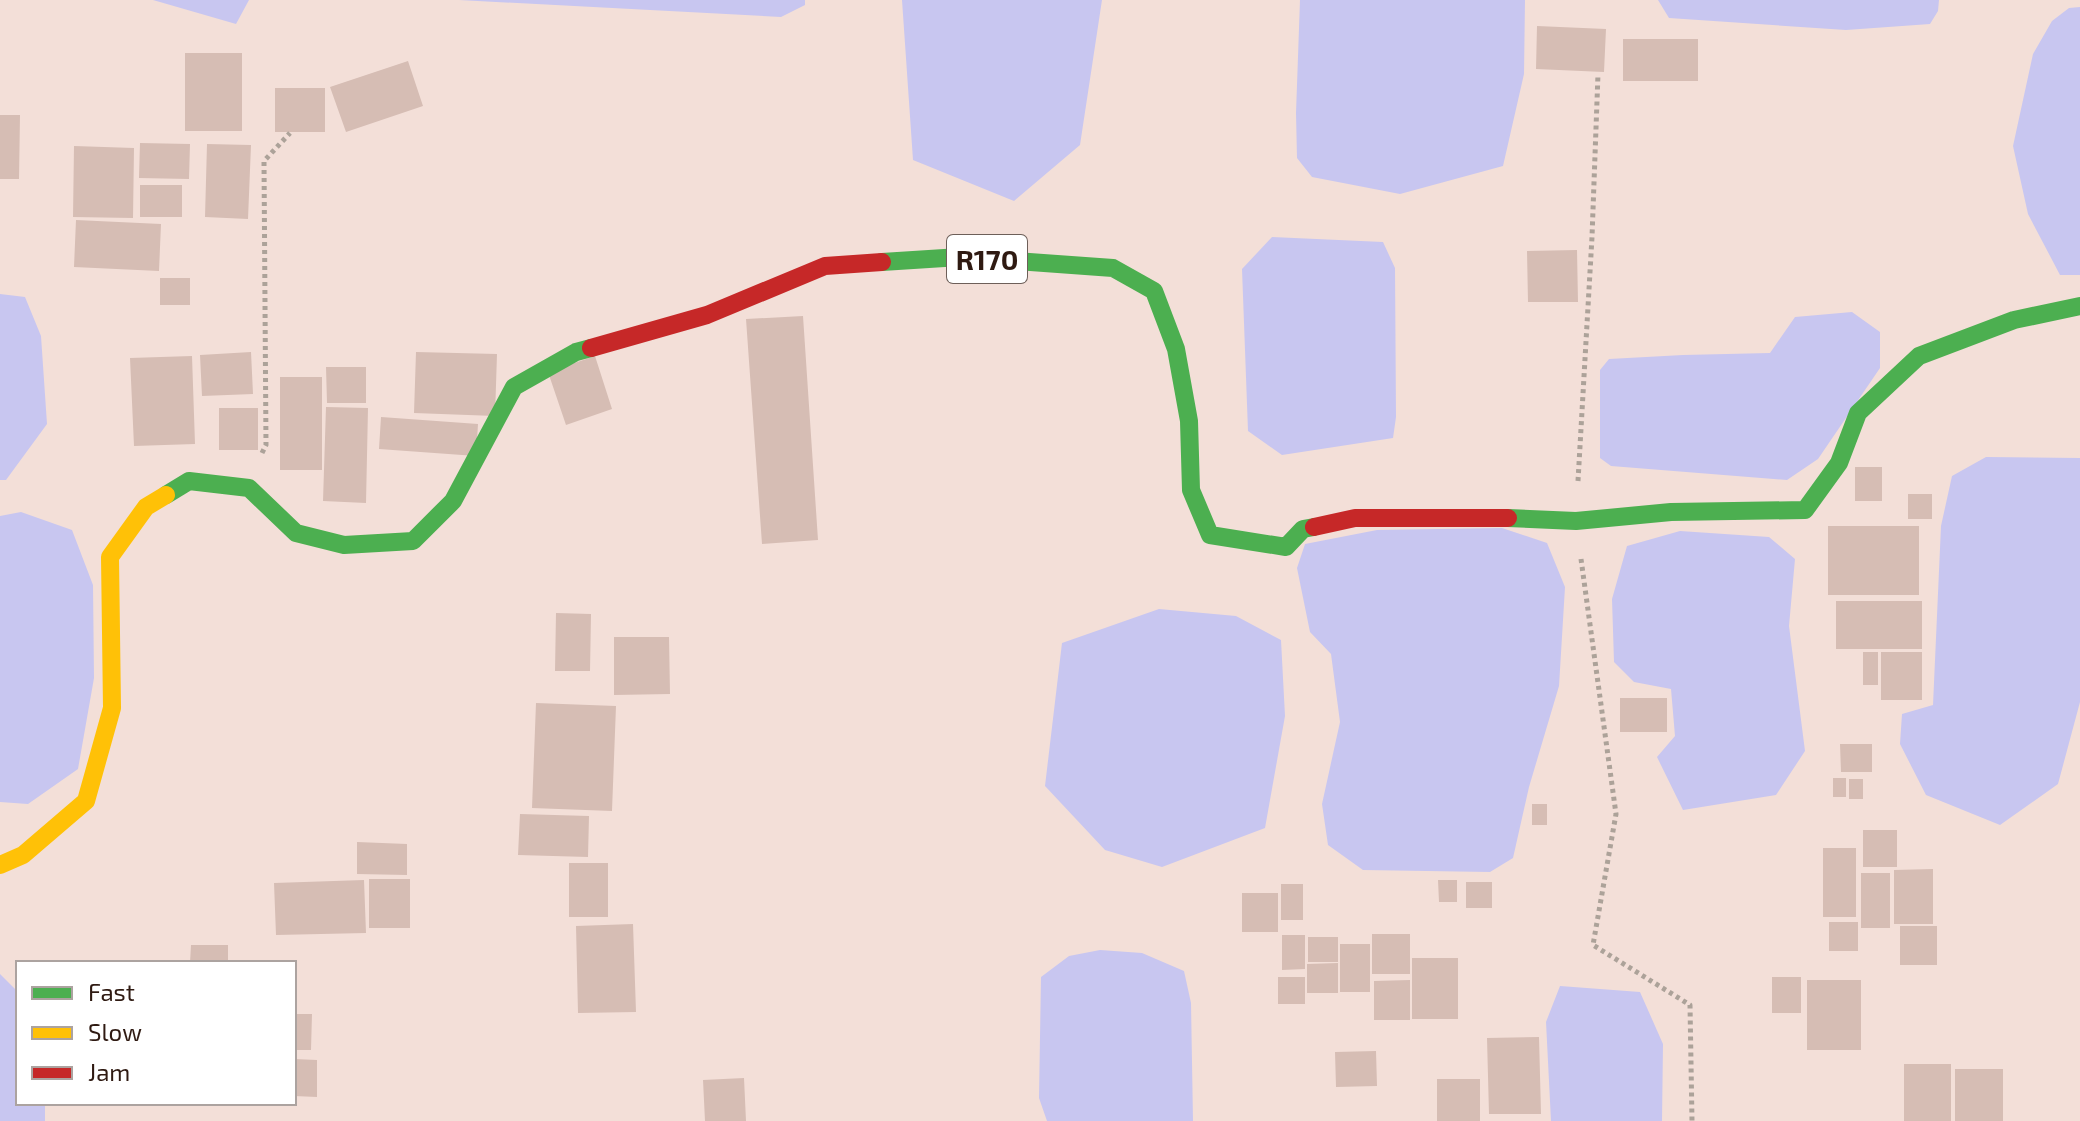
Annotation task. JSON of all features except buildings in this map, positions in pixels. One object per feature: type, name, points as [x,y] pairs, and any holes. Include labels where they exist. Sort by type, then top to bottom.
[{"type":"main road","name":"R170","points":[[249,488],[296,533],[344,545],[413,541],[453,501],[514,387],[576,352],[707,315],[825,266],[960,257],[1113,268],[1154,291],[1176,349],[1189,421],[1191,490],[1210,535],[1286,547],[1303,529],[1355,518],[1576,521],[1671,512],[1805,510],[1839,463],[1858,413],[1919,356],[2014,320],[2080,306]]},
{"type":"main road","points":[[0,865],[23,855],[86,801],[112,708],[110,557],[146,507],[189,481],[249,488]]},
{"type":"path","points":[[1598,74],[1576,521],[1616,814],[1593,945],[1690,1005],[1692,1121]]},
{"type":"path","points":[[249,488],[266,445],[264,161],[290,133]]},
{"type":"water","points":[[153,0],[249,0],[236,24]]},
{"type":"water","points":[[459,0],[805,0],[805,5],[781,17]]},
{"type":"water","points":[[902,0],[1102,0],[1080,145],[1014,201],[913,160]]},
{"type":"water","points":[[1300,0],[1525,0],[1524,74],[1503,166],[1400,194],[1312,177],[1297,158]]},
{"type":"water","points":[[1658,0],[1939,0],[1938,11],[1930,24],[1846,30],[1669,18]]},
{"type":"water","points":[[2080,7],[2080,275],[2060,275],[2028,214],[2013,146],[2033,54],[2052,21],[2069,8]]},
{"type":"water","points":[[1272,237],[1383,242],[1395,268],[1396,417],[1393,438],[1282,455],[1248,431],[1242,269]]},
{"type":"water","points":[[0,294],[25,297],[41,336],[47,424],[6,480],[0,480]]},
{"type":"water","points":[[1852,312],[1880,332],[1880,368],[1818,459],[1787,480],[1611,466],[1600,458],[1600,370],[1609,359],[1770,353],[1795,317]]},
{"type":"water","points":[[1986,457],[2080,458],[2080,702],[2058,784],[2000,825],[1926,795],[1900,744],[1902,714],[1933,705],[1941,526],[1952,476]]},
{"type":"water","points":[[21,512],[72,530],[93,585],[94,678],[78,769],[28,804],[0,802],[0,516]]},
{"type":"water","points":[[1502,528],[1547,543],[1565,587],[1559,686],[1529,787],[1513,858],[1490,872],[1363,870],[1328,845],[1322,804],[1340,722],[1331,654],[1310,632],[1297,568],[1305,544],[1377,530]]},
{"type":"water","points":[[1680,531],[1769,537],[1795,559],[1789,626],[1805,751],[1776,795],[1683,810],[1657,757],[1675,736],[1671,689],[1634,682],[1614,662],[1612,599],[1627,546]]},
{"type":"water","points":[[1159,609],[1236,616],[1281,640],[1285,716],[1265,828],[1162,867],[1105,850],[1045,786],[1062,643]]},
{"type":"water","points":[[1100,950],[1142,953],[1184,971],[1191,1003],[1193,1121],[1047,1121],[1039,1098],[1041,977],[1069,956]]},
{"type":"water","points":[[0,974],[16,990],[16,1105],[45,1105],[45,1121],[0,1121]]},
{"type":"water","points":[[1560,986],[1640,992],[1663,1044],[1662,1121],[1551,1121],[1546,1022]]},
{"type":"traffic: fast","points":[[882,262],[960,257],[1113,268],[1154,291],[1176,349],[1189,421],[1191,490],[1210,535],[1286,547],[1303,529],[1314,527]]},
{"type":"traffic: fast","points":[[1508,518],[1576,521],[1671,512],[1805,510],[1839,463],[1858,413],[1919,356],[2014,320],[2080,306]]},
{"type":"traffic: fast","points":[[166,495],[189,481],[249,488],[296,533],[344,545],[413,541],[453,501],[514,387],[576,352],[591,348]]},
{"type":"traffic: slow","points":[[0,865],[23,855],[86,801],[112,708],[110,557],[146,507],[166,495]]},
{"type":"traffic: jam","points":[[591,348],[707,315],[825,266],[882,262]]},
{"type":"traffic: jam","points":[[1314,527],[1355,518],[1508,518]]}]
